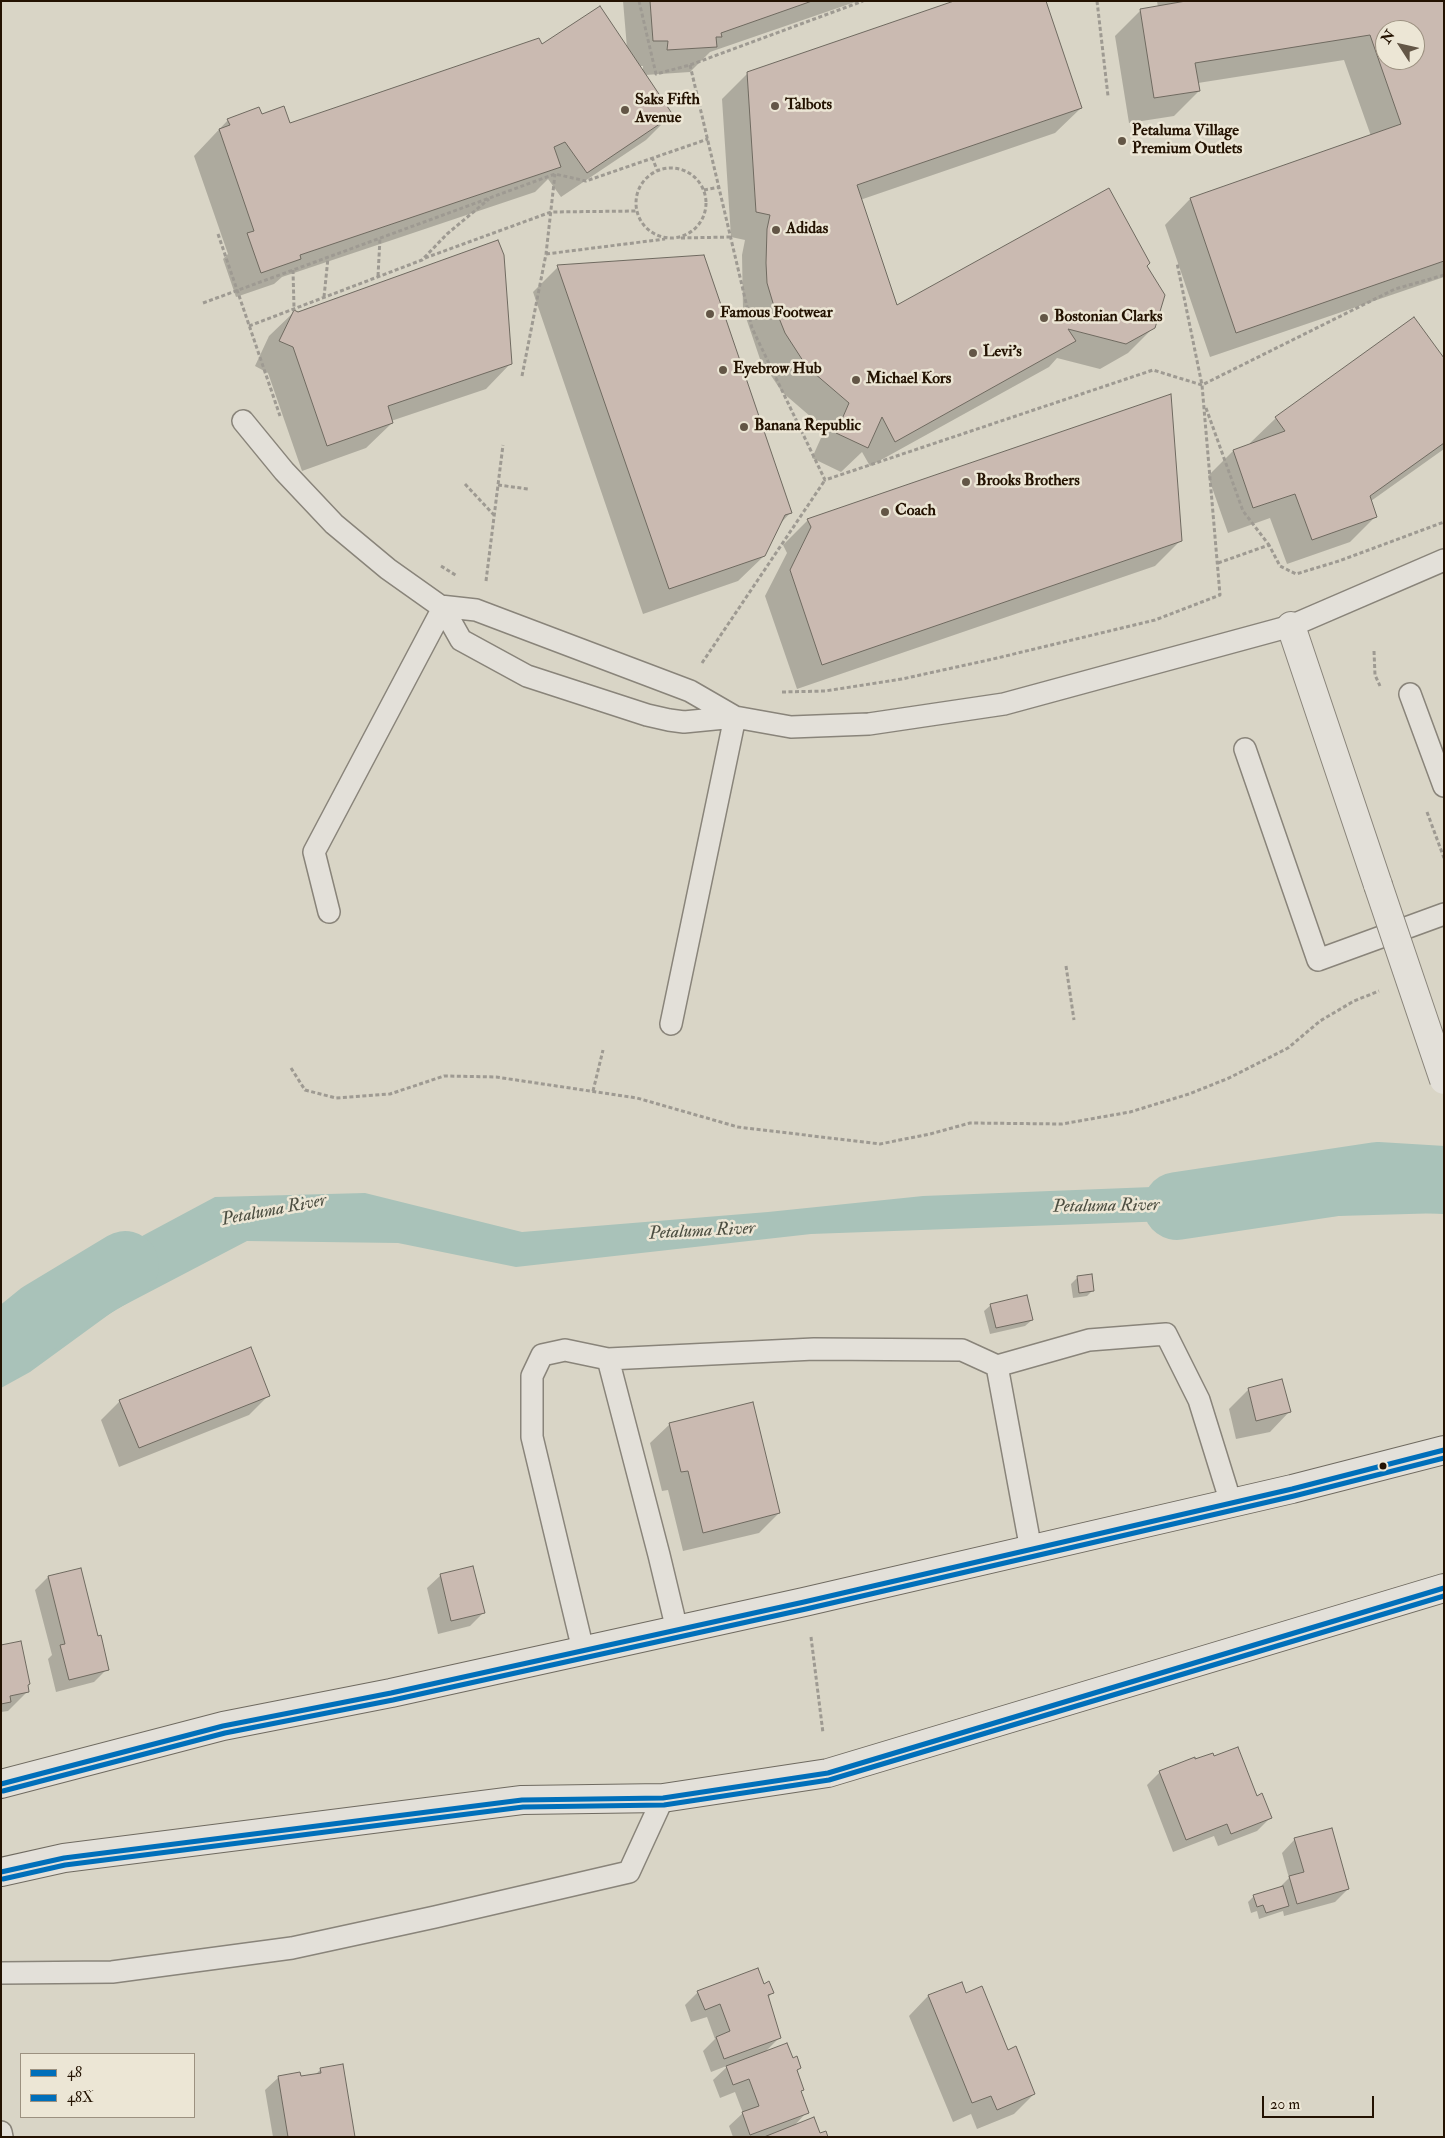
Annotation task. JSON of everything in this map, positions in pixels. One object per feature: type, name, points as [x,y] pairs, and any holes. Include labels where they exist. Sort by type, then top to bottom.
[{"type":"main road","points":[[1291,626],[1444,1080]]},
{"type":"main road","points":[[1,1784],[223,1726],[391,1693],[1031,1550],[1292,1490],[1444,1450]]},
{"type":"main road","points":[[1,1872],[64,1858],[522,1800],[663,1798],[828,1773],[1444,1588]]},
{"type":"lane","points":[[244,421],[284,470],[334,524],[388,569],[442,607],[461,640],[528,676],[647,715],[684,722],[735,717],[791,727],[869,724],[1004,704],[1291,626],[1444,560]]},
{"type":"lane","points":[[442,607],[476,610],[690,691],[735,717]]},
{"type":"lane","points":[[329,912],[314,852],[442,607]]},
{"type":"lane","points":[[1410,694],[1444,786]]},
{"type":"lane","points":[[671,1024],[735,717]]},
{"type":"lane","points":[[1245,748],[1318,960],[1444,914]]},
{"type":"lane","points":[[583,1650],[532,1437],[532,1376],[542,1355],[565,1350],[608,1359],[814,1349],[962,1350],[997,1366],[1089,1340],[1166,1334],[1199,1400],[1231,1503]]},
{"type":"lane","points":[[608,1359],[677,1630]]},
{"type":"lane","points":[[997,1366],[1031,1550]]},
{"type":"lane","points":[[1,1973],[112,1972],[292,1948],[629,1872],[663,1798]]},
{"type":"lane","points":[[1,2132],[2,2137]]},
{"type":"path","points":[[639,1],[656,74],[690,65],[863,1]]},
{"type":"path","points":[[1097,1],[1108,96]]},
{"type":"path","points":[[690,65],[752,328],[825,480]]},
{"type":"path","points":[[203,303],[555,174],[586,181],[708,139]]},
{"type":"path","points":[[652,157],[657,170]]},
{"type":"path","points":[[546,254],[672,238],[683,236],[693,230],[705,212],[704,190],[698,180],[690,173],[680,169],[669,168],[657,170],[647,177],[639,187],[636,198],[636,211],[641,222],[660,237],[672,238],[731,236]]},
{"type":"path","points":[[522,376],[546,254],[555,174]]},
{"type":"path","points":[[704,190],[720,187]]},
{"type":"path","points":[[422,260],[447,234],[492,197]]},
{"type":"path","points":[[249,326],[551,212],[636,211]]},
{"type":"path","points":[[218,234],[282,422]]},
{"type":"path","points":[[378,276],[380,238]]},
{"type":"path","points":[[324,297],[328,258]]},
{"type":"path","points":[[776,692],[825,691],[902,679],[1055,645],[1155,620],[1220,596],[1202,385],[1177,262]]},
{"type":"path","points":[[293,270],[294,308]]},
{"type":"path","points":[[698,669],[825,480],[1153,370],[1202,385],[1395,289],[1444,275]]},
{"type":"path","points":[[1204,402],[1243,511],[1269,545],[1280,566],[1296,574],[1339,561],[1444,522]]},
{"type":"path","points":[[486,584],[503,445]]},
{"type":"path","points":[[465,484],[494,515]]},
{"type":"path","points":[[498,485],[528,489]]},
{"type":"path","points":[[1218,563],[1269,545]]},
{"type":"path","points":[[437,563],[460,579]]},
{"type":"path","points":[[1066,966],[1074,1020]]},
{"type":"path","points":[[291,1068],[305,1090],[336,1098],[390,1094],[444,1076],[496,1077],[637,1098],[738,1127],[880,1144],[930,1134],[970,1123],[1062,1124],[1130,1112],[1189,1094],[1229,1078],[1288,1048],[1320,1020],[1354,1001],[1381,990]]},
{"type":"path","points":[[593,1092],[603,1050]]},
{"type":"path","points":[[811,1638],[822,1733]]},
{"type":"water","points":[[1444,1183],[1444,1213],[811,1234],[516,1267],[398,1243],[247,1241],[115,1310],[30,1372],[1,1388],[1,1364],[88,1265],[215,1197],[365,1193],[522,1232],[768,1212],[923,1196],[1152,1187],[1360,1195]]},
{"type":"building","points":[[650,1],[812,1],[721,33],[722,37],[716,37],[717,47],[667,50],[668,41],[653,41]]},
{"type":"building","points":[[954,1],[1046,1],[1082,108],[857,185],[897,305],[1109,188],[1150,263],[1147,266],[1165,295],[1155,328],[1126,344],[1068,329],[1076,341],[895,442],[882,417],[868,448],[836,433],[849,403],[807,367],[785,333],[773,303],[767,283],[766,263],[767,229],[770,215],[756,212],[747,72]]},
{"type":"building","points":[[1186,1],[1444,1],[1444,261],[1236,333],[1190,198],[1401,124],[1382,70],[1425,70],[1425,20],[1375,20],[1375,49],[1370,35],[1195,63],[1200,91],[1154,98],[1140,9]]},
{"type":"building","points":[[600,6],[673,115],[587,173],[565,142],[554,147],[561,167],[300,255],[301,259],[261,273],[247,233],[254,231],[219,129],[230,125],[227,119],[259,107],[262,114],[284,106],[290,123],[539,38],[542,44]]},
{"type":"building","points":[[498,240],[504,255],[512,364],[388,406],[393,423],[327,446],[293,347],[279,341],[294,310],[298,312]]},
{"type":"building","points":[[704,255],[792,513],[785,515],[765,556],[669,589],[557,265]]},
{"type":"building","points":[[1414,317],[1444,358],[1444,443],[1370,496],[1377,517],[1312,540],[1295,494],[1253,508],[1233,450],[1285,431],[1275,417]]},
{"type":"building","points":[[1171,394],[1182,541],[822,665],[790,570],[811,527],[807,519]]},
{"type":"building","points":[[1092,1274],[1094,1291],[1079,1293],[1077,1276]]},
{"type":"building","points":[[1027,1295],[1033,1320],[996,1328],[990,1304]]},
{"type":"building","points":[[251,1347],[270,1396],[139,1448],[119,1400]]},
{"type":"building","points":[[1282,1379],[1291,1412],[1256,1421],[1248,1388]]},
{"type":"building","points":[[753,1402],[780,1513],[703,1533],[688,1471],[681,1472],[669,1423]]},
{"type":"building","points":[[473,1566],[485,1613],[451,1621],[440,1574]]},
{"type":"building","points":[[81,1568],[98,1636],[101,1635],[109,1670],[69,1680],[60,1645],[65,1644],[48,1576]]},
{"type":"building","points":[[21,1641],[30,1684],[28,1685],[29,1692],[10,1696],[11,1702],[1,1704],[1,1645]]},
{"type":"building","points":[[1238,1747],[1257,1796],[1262,1793],[1272,1818],[1231,1834],[1227,1824],[1186,1840],[1159,1771],[1195,1757],[1195,1759],[1213,1753],[1214,1756]]},
{"type":"building","points":[[1332,1828],[1349,1889],[1297,1904],[1289,1876],[1304,1872],[1294,1838]]},
{"type":"building","points":[[1283,1886],[1289,1906],[1266,1913],[1263,1905],[1257,1907],[1253,1895]]},
{"type":"building","points":[[758,1968],[764,1984],[769,1981],[774,1993],[768,1995],[781,2038],[724,2059],[716,2037],[730,2031],[720,2004],[705,2010],[697,1991]]},
{"type":"building","points":[[962,1982],[966,1993],[982,1986],[1008,2050],[1016,2046],[1035,2094],[997,2110],[991,2096],[972,2103],[928,1995]]},
{"type":"building","points":[[787,2043],[793,2058],[797,2056],[801,2068],[797,2070],[804,2090],[801,2091],[809,2113],[750,2135],[742,2112],[759,2106],[749,2079],[733,2085],[726,2066]]},
{"type":"building","points":[[343,2064],[355,2137],[288,2137],[278,2076],[300,2072],[301,2076],[321,2073],[320,2068]]},
{"type":"building","points":[[814,2117],[820,2133],[826,2131],[828,2137],[764,2137]]},
{"type":"waterway","name":"Petaluma River","points":[[1177,1206],[1377,1176],[1444,1180]]},
{"type":"waterway","name":"Petaluma River","points":[[1,1348],[42,1315],[125,1265]]},
{"type":"transit line","name":"48","points":[[1,1784],[223,1726],[391,1693],[804,1602],[1292,1489],[1444,1450]]},
{"type":"transit line","name":"48X","points":[[3,1791],[225,1733],[393,1700],[806,1609],[1294,1496],[1444,1458]]},
{"type":"transit line","name":"48","points":[[1,1872],[64,1858],[522,1800],[663,1798],[828,1773],[1444,1588]]},
{"type":"transit line","name":"48X","points":[[3,1879],[65,1865],[523,1807],[664,1805],[829,1780],[1444,1596]]},
{"type":"place","name":"Talbots","points":[[775,106]]},
{"type":"place","name":"Saks Fifth Avenue","points":[[625,110]]},
{"type":"place","name":"Petaluma Village Premium Outlets","points":[[1122,141]]},
{"type":"place","name":"Adidas","points":[[776,230]]},
{"type":"place","name":"Famous Footwear","points":[[710,314]]},
{"type":"place","name":"Bostonian Clarks","points":[[1044,318]]},
{"type":"place","name":"Levi's","points":[[973,353]]},
{"type":"place","name":"Eyebrow Hub","points":[[723,370]]},
{"type":"place","name":"Michael Kors","points":[[856,380]]},
{"type":"place","name":"Banana Republic","points":[[744,427]]},
{"type":"place","name":"Brooks Brothers","points":[[966,482]]},
{"type":"place","name":"Coach","points":[[885,512]]}]
